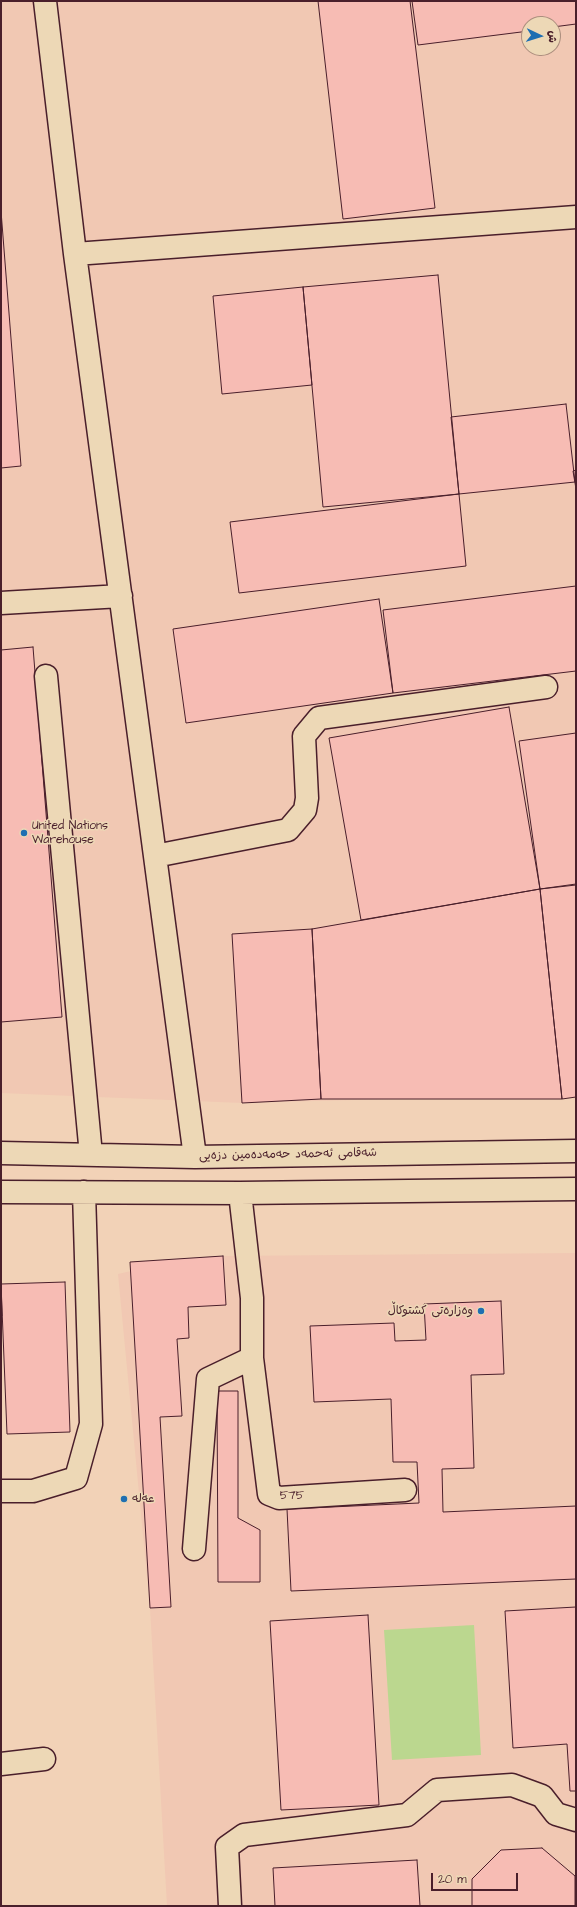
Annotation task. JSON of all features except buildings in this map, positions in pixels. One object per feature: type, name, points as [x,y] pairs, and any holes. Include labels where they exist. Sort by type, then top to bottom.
[{"type":"street","points":[[45,1],[75,254],[195,1157]]},
{"type":"street","points":[[75,254],[576,218]]},
{"type":"street","points":[[1,603],[121,596]]},
{"type":"street","points":[[46,676],[91,1155]]},
{"type":"street","points":[[155,856],[288,830],[305,810],[307,798],[304,736],[319,718],[546,688]]},
{"type":"street","name":"شەقامی ئەحمەد حەمەدەمین دزەیی","points":[[1,1153],[195,1157],[576,1151]]},
{"type":"street","points":[[1,1192],[240,1193],[576,1189]]},
{"type":"street","points":[[1,1491],[33,1491],[76,1478],[91,1424],[84,1192]]},
{"type":"street","points":[[194,1549],[208,1380],[252,1358],[252,1298],[240,1193]]},
{"type":"street","name":"575","points":[[252,1358],[268,1494],[279,1498],[405,1490]]},
{"type":"street","points":[[1,1764],[44,1759]]},
{"type":"street","points":[[230,1906],[226,1847],[244,1835],[407,1815],[437,1790],[512,1785],[542,1796],[556,1814],[576,1820]]},
{"type":"shaded area","points":[[1,1],[576,1],[576,1094],[242,1103],[1,1093]]},
{"type":"shaded area","points":[[576,1253],[576,1906],[167,1906],[150,1608],[118,1274],[183,1259],[223,1256]]},
{"type":"green space","points":[[474,1625],[481,1755],[392,1760],[384,1630]]},
{"type":"place","name":"United Nations Warehouse","points":[[24,833]]},
{"type":"place","name":"وەزارەتی کشتوکاڵ","points":[[481,1311]]},
{"type":"place","name":"عەلە","points":[[124,1499]]}]
